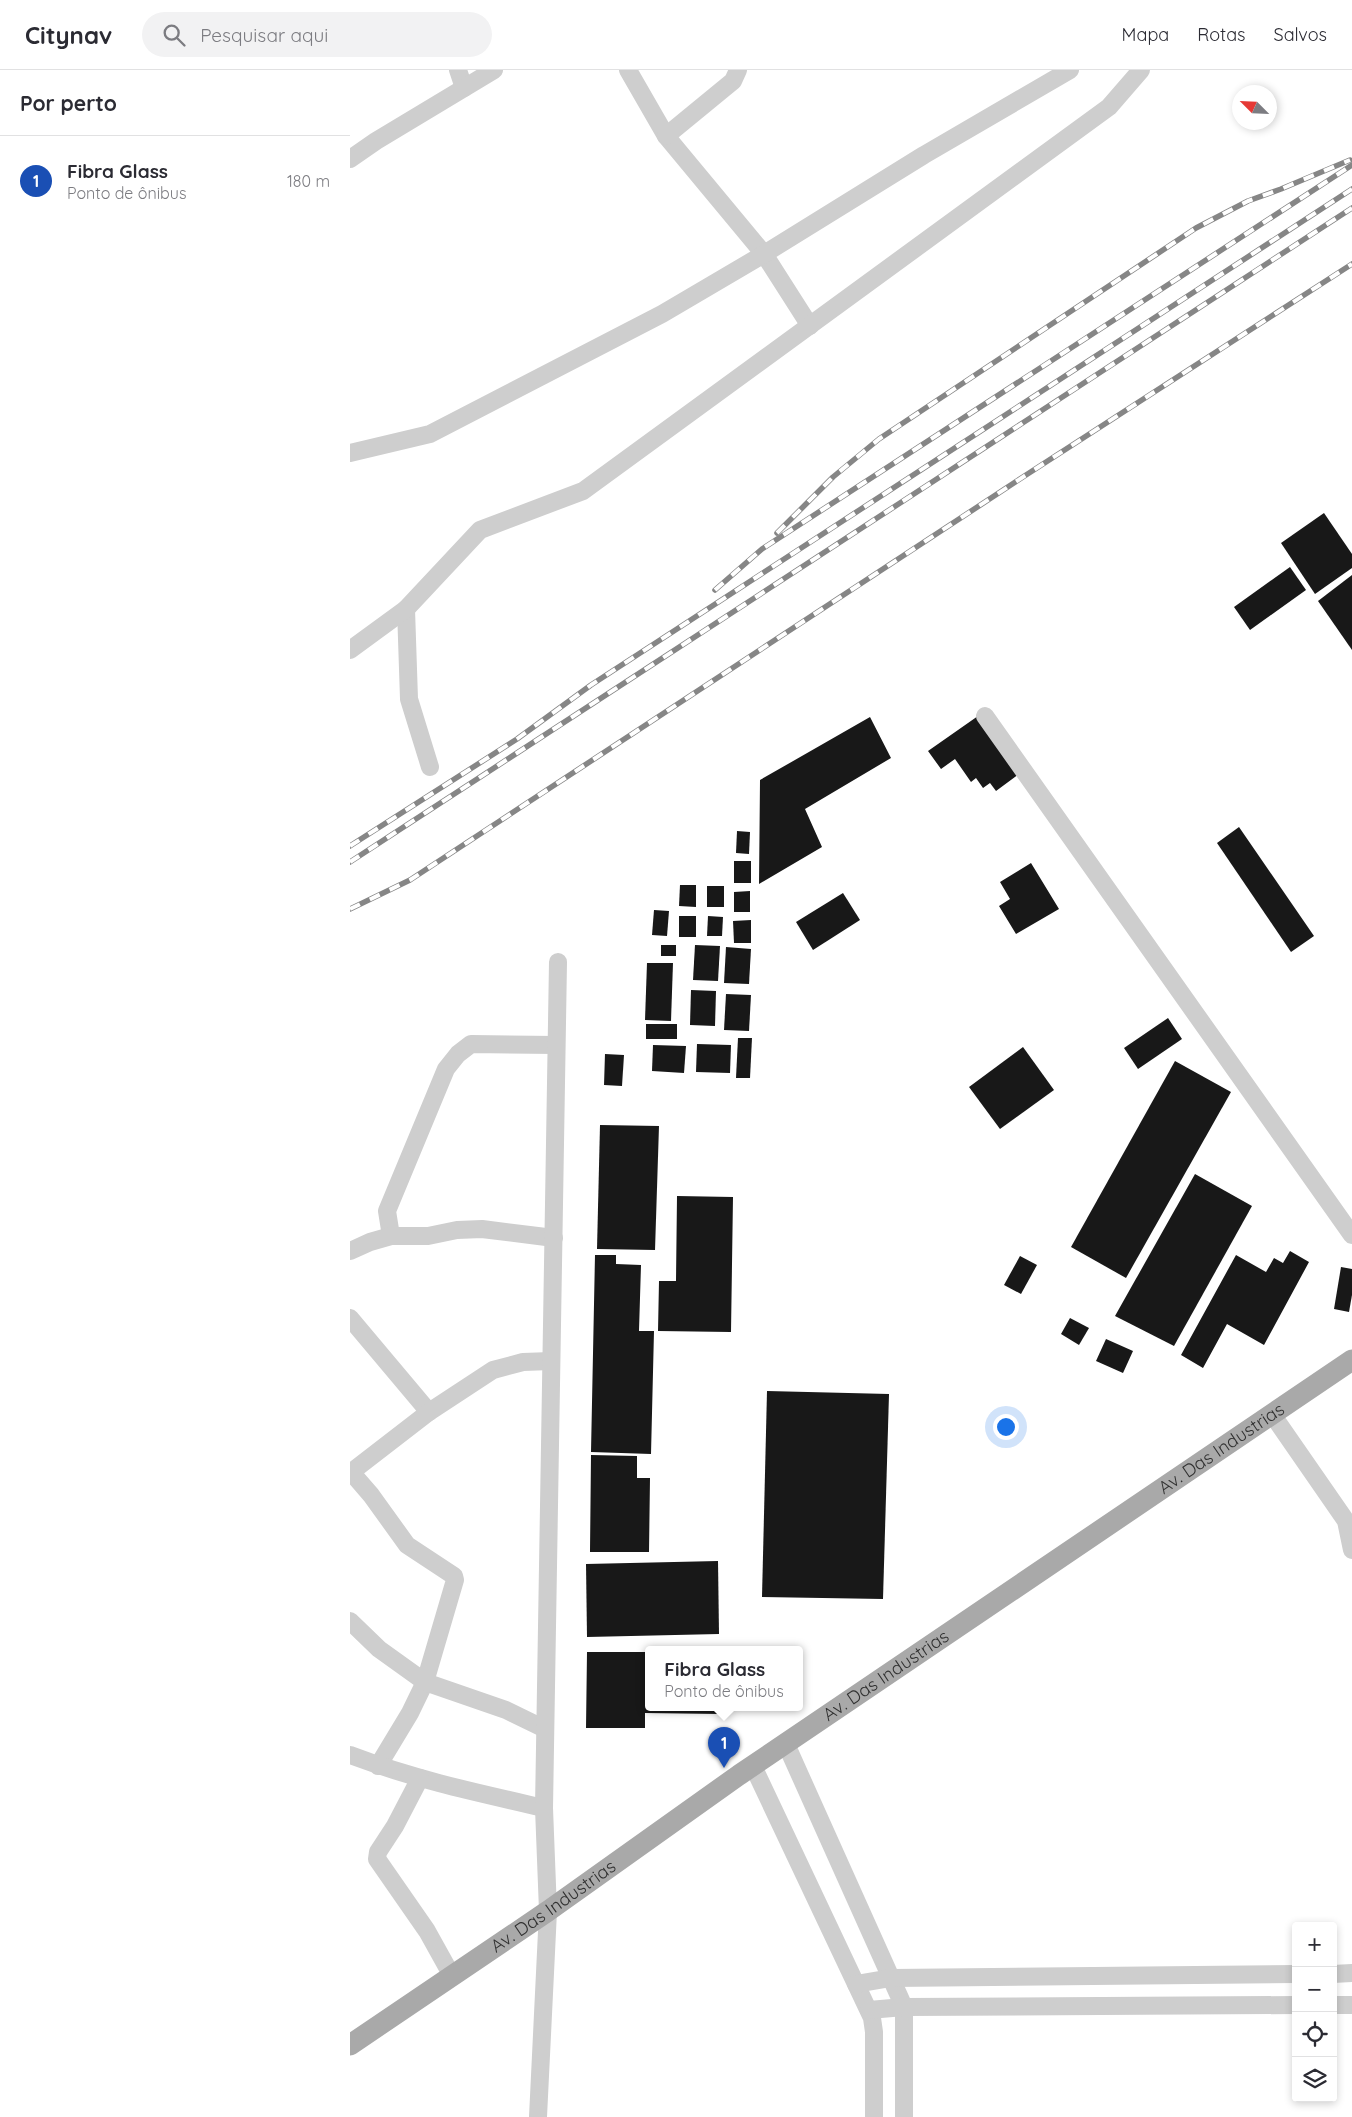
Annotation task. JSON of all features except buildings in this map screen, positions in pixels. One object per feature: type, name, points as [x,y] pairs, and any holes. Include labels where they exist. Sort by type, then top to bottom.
[{"type":"main road","name":"Av. Das Industrias","points":[[350,2046],[548,1911],[753,1766],[1352,1360]]},
{"type":"street","points":[[458,70],[464,88]]},
{"type":"street","points":[[350,159],[376,141],[494,70]]},
{"type":"street","points":[[628,70],[666,136],[764,254],[810,326]]},
{"type":"street","points":[[666,136],[733,81],[738,70]]},
{"type":"street","points":[[354,447],[430,434],[662,314],[764,254],[924,155],[1070,70]]},
{"type":"street","points":[[350,650],[406,609],[480,530],[583,491],[1109,107],[1141,70]]},
{"type":"street","points":[[406,609],[409,699],[430,767]]},
{"type":"street","points":[[985,716],[1352,1235]]},
{"type":"street","points":[[538,2117],[548,1911],[544,1808],[558,962]]},
{"type":"street","points":[[391,1236],[387,1211],[446,1069],[458,1054],[472,1044],[556,1045]]},
{"type":"street","points":[[350,1251],[370,1242],[391,1236],[428,1236],[457,1230],[482,1229],[554,1238]]},
{"type":"street","points":[[350,1318],[429,1412]]},
{"type":"street","points":[[378,1766],[410,1713],[425,1682],[448,1609],[454,1576],[407,1545],[371,1495],[350,1473],[429,1412],[493,1370],[523,1362],[551,1361]]},
{"type":"street","points":[[1272,1414],[1346,1521],[1352,1550]]},
{"type":"street","points":[[350,1621],[379,1649],[425,1682],[506,1710],[545,1729]]},
{"type":"street","points":[[786,1744],[904,2007],[904,2117]]},
{"type":"street","points":[[350,1754],[378,1766],[420,1778],[544,1808]]},
{"type":"street","points":[[753,1766],[872,2018],[874,2032],[874,2117]]},
{"type":"street","points":[[420,1778],[395,1826],[378,1852],[377,1859],[427,1931],[452,1976]]},
{"type":"street","points":[[856,1984],[891,1978],[1292,1974]]},
{"type":"street","points":[[1337,1974],[1352,1974]]},
{"type":"street","points":[[868,2010],[904,2007],[1292,2005]]},
{"type":"street","points":[[1337,2005],[1352,2005]]},
{"type":"railway","points":[[777,533],[833,477],[879,439],[1196,228],[1248,201],[1350,160]]},
{"type":"railway","points":[[715,590],[762,549],[1352,165]]},
{"type":"railway","points":[[350,846],[517,739],[591,685],[1352,189]]},
{"type":"railway","points":[[350,862],[1352,208]]},
{"type":"railway","points":[[350,909],[410,880],[1026,475],[1352,264]]},
{"type":"place","name":"Fibra Glass","points":[[724,1768]]}]
